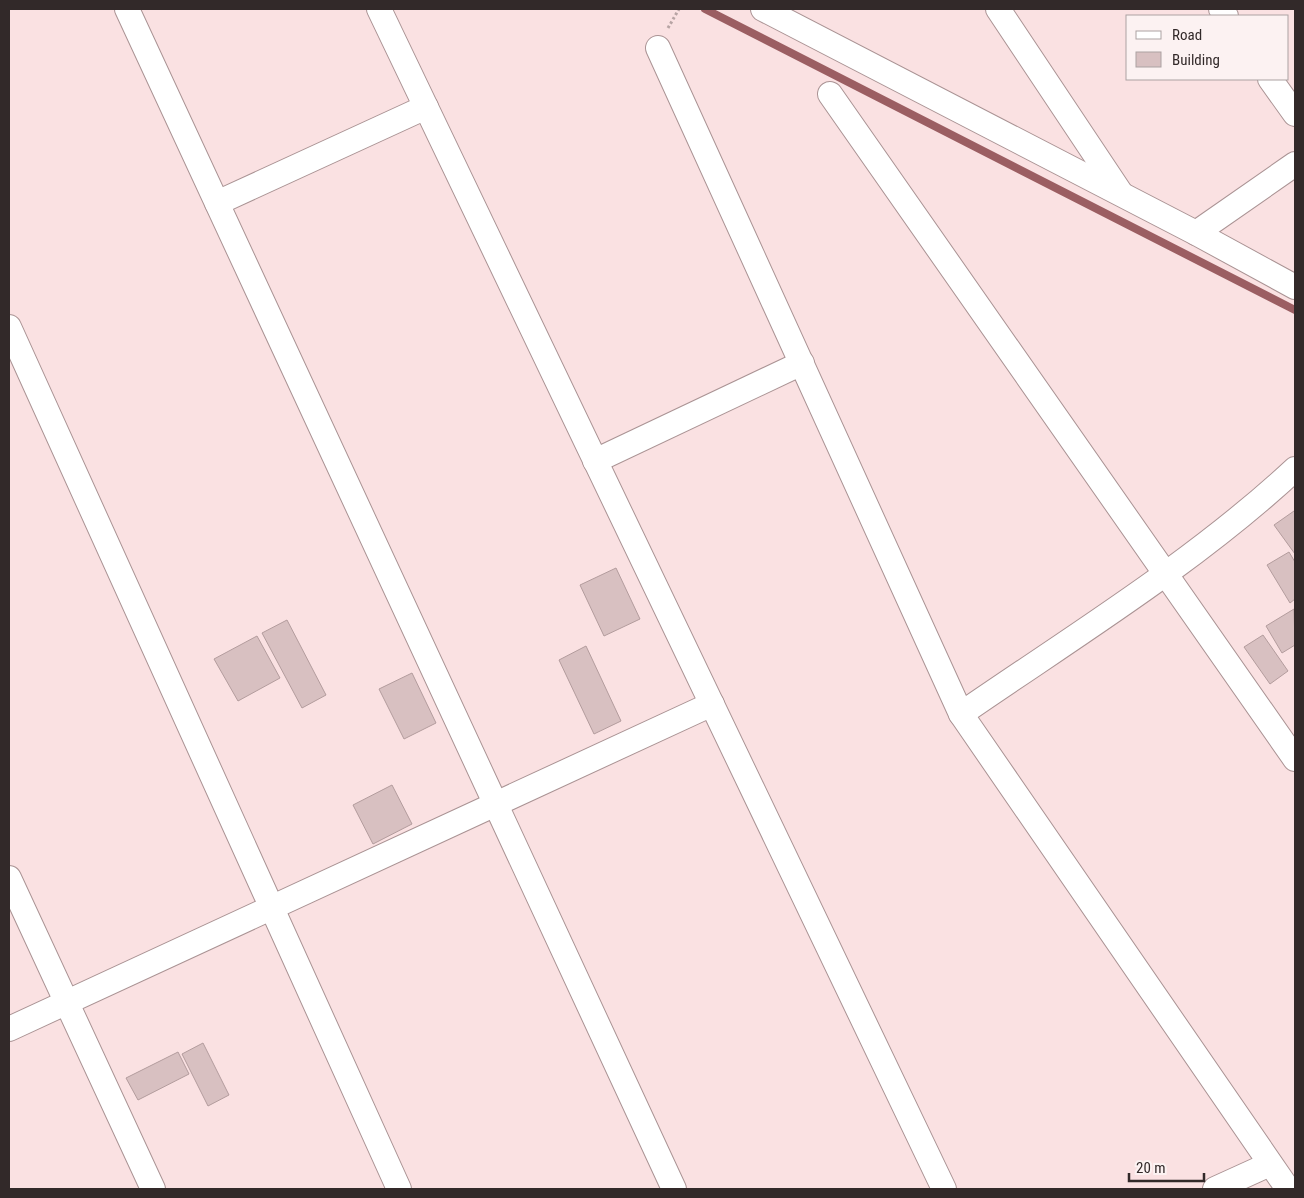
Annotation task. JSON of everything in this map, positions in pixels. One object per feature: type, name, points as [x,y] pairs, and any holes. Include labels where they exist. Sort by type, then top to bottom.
[{"type":"street","points":[[127,9],[674,1189]]},
{"type":"street","points":[[379,9],[944,1189]]},
{"type":"street","points":[[763,9],[1122,194],[1295,287]]},
{"type":"street","points":[[998,9],[1122,194]]},
{"type":"street","points":[[658,48],[962,714],[1288,1189]]},
{"type":"street","points":[[1271,80],[1295,114]]},
{"type":"street","points":[[830,94],[1295,759]]},
{"type":"street","points":[[217,203],[426,108]]},
{"type":"street","points":[[1196,233],[1295,164]]},
{"type":"street","points":[[9,326],[399,1189]]},
{"type":"street","points":[[595,460],[802,364]]},
{"type":"street","points":[[962,714],[1166,572],[1253,508],[1295,469]]},
{"type":"street","points":[[9,1030],[712,704]]},
{"type":"street","points":[[9,878],[154,1189]]},
{"type":"street","points":[[1216,1189],[1270,1164]]},
{"type":"building","points":[[1294,511],[1295,513],[1295,554],[1274,525]]},
{"type":"building","points":[[1289,552],[1295,562],[1295,599],[1290,603],[1267,565]]},
{"type":"building","points":[[616,568],[640,619],[604,636],[580,585]]},
{"type":"building","points":[[1294,609],[1295,645],[1282,653],[1266,626]]},
{"type":"building","points":[[287,620],[326,695],[302,708],[262,633]]},
{"type":"building","points":[[1263,635],[1288,671],[1270,684],[1244,647]]},
{"type":"building","points":[[257,636],[280,678],[238,701],[214,659]]},
{"type":"building","points":[[586,646],[621,721],[594,734],[559,660]]},
{"type":"building","points":[[412,673],[436,723],[404,739],[379,689]]},
{"type":"building","points":[[392,785],[412,824],[373,844],[353,805]]},
{"type":"building","points":[[203,1043],[229,1095],[208,1106],[182,1054]]},
{"type":"building","points":[[178,1052],[189,1074],[138,1100],[126,1078]]},
{"type":"waterway","points":[[705,9],[1295,310]]}]
